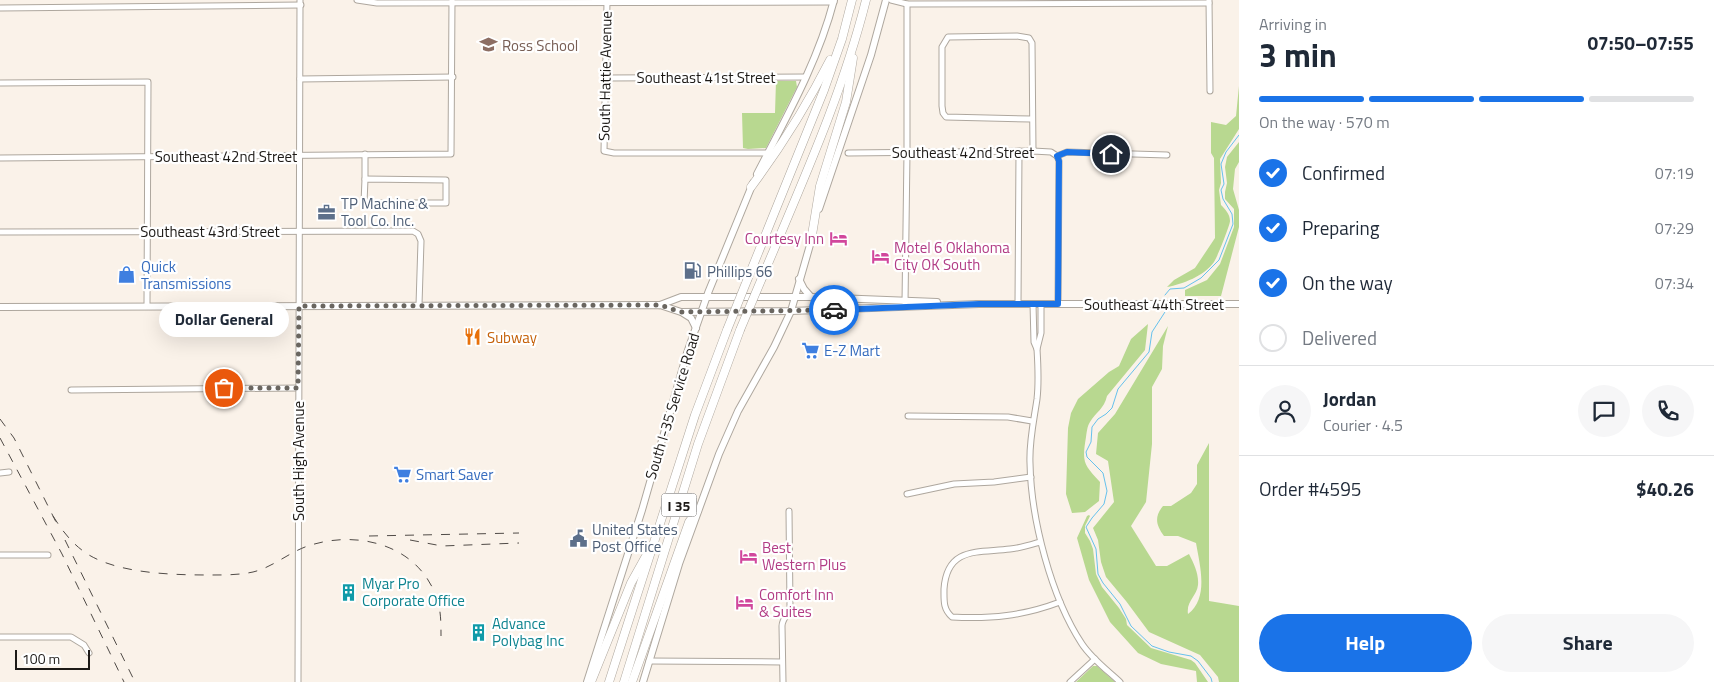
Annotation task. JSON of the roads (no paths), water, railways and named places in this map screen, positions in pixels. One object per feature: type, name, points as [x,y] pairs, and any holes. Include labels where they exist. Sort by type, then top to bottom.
[{"type":"highway","name":"I 35","points":[[609,682],[695,415],[727,330],[824,90],[842,39],[852,0]]},
{"type":"highway","name":"I 35","points":[[624,682],[698,444],[740,330],[827,118],[859,27],[866,0]]},
{"type":"highway","points":[[811,240],[820,186],[846,102],[859,27]]},
{"type":"highway","points":[[751,187],[804,110],[842,39]]},
{"type":"highway","points":[[632,682],[689,522],[697,511]]},
{"type":"highway","points":[[591,682],[630,583],[654,541]]},
{"type":"main road","points":[[643,682],[697,511],[728,432],[791,312],[820,205],[871,55],[886,0]]},
{"type":"main road","name":"South I-35 Service Road","points":[[587,682],[642,510],[701,311],[751,187],[819,47],[834,1]]},
{"type":"main road","points":[[799,279],[811,297]]},
{"type":"main road","name":"Southeast 44th Street","points":[[660,305],[681,297],[794,296],[905,304]]},
{"type":"main road","name":"Southeast 44th Street","points":[[0,306],[660,305],[681,312],[791,312],[905,304],[1239,304]]},
{"type":"main road","points":[[681,312],[692,318],[696,328]]},
{"type":"street","points":[[357,0],[377,2],[834,1]]},
{"type":"street","points":[[891,0],[906,4],[1209,1],[1210,91]]},
{"type":"street","points":[[300,79],[452,77],[452,1]]},
{"type":"street","name":"South Hattie Avenue","points":[[610,1],[604,151],[614,153],[768,153]]},
{"type":"street","points":[[0,8],[300,3]]},
{"type":"street","name":"South High Avenue","points":[[298,682],[300,3]]},
{"type":"street","points":[[905,304],[906,4]]},
{"type":"street","points":[[1031,120],[946,117],[942,106],[942,46],[948,37],[1017,36],[1029,38],[1032,47],[1031,120],[1033,151]]},
{"type":"street","name":"Southeast 42nd Street","points":[[0,158],[451,154],[452,77]]},
{"type":"street","name":"Southeast 41st Street","points":[[606,78],[806,77]]},
{"type":"street","points":[[0,83],[148,82],[146,306]]},
{"type":"street","name":"Southeast 42nd Street","points":[[848,153],[1033,151],[1051,152],[1057,156],[1067,152],[1168,155]]},
{"type":"street","points":[[1018,304],[1019,152]]},
{"type":"street","points":[[365,154],[364,203],[446,203],[446,180],[365,179]]},
{"type":"street","points":[[1057,156],[1059,161],[1058,304]]},
{"type":"street","name":"Southeast 43rd Street","points":[[0,232],[413,231],[418,234],[422,249],[419,305]]},
{"type":"street","points":[[1033,304],[1034,342],[1038,349]]},
{"type":"street","points":[[1041,304],[1038,385],[1032,421],[1030,462],[1040,542],[1060,602],[1083,645],[1120,682]]},
{"type":"street","points":[[71,390],[298,388]]},
{"type":"street","points":[[908,416],[1008,417],[1032,421]]},
{"type":"street","points":[[0,472],[9,472]]},
{"type":"street","points":[[907,494],[954,484],[994,482],[1031,477]]},
{"type":"street","points":[[783,682],[782,620],[788,614],[790,608],[788,511]]},
{"type":"street","points":[[1040,542],[1011,549],[966,553],[957,559],[945,580],[945,611],[952,617],[1011,616],[1060,602]]},
{"type":"street","points":[[0,555],[48,555]]},
{"type":"street","points":[[0,637],[71,638],[84,645],[89,653]]},
{"type":"street","points":[[1070,682],[1095,659]]},
{"type":"street","points":[[649,661],[782,662]]},
{"type":"waterway","points":[[1165,295],[1170,289],[1184,288],[1201,278],[1219,260],[1233,224],[1232,214],[1223,199],[1221,190],[1224,184],[1221,164],[1226,152],[1239,135]]},
{"type":"waterway","points":[[1165,312],[1152,332],[1149,352],[1118,389],[1112,408],[1098,419],[1092,427],[1091,442],[1086,452],[1087,457],[1103,473],[1107,491],[1104,504],[1086,527],[1096,549],[1098,574],[1120,604],[1131,626],[1152,646],[1169,652],[1191,656],[1198,661],[1212,682]]},
{"type":"railway","points":[[0,419],[14,438],[56,522]]},
{"type":"railway","points":[[0,438],[62,554],[124,682]]},
{"type":"railway","points":[[53,516],[69,538],[89,555],[116,566],[165,574],[222,575],[248,573],[268,567],[311,545],[331,541],[371,542],[389,548],[406,557],[420,570],[432,586],[441,617],[441,636]]},
{"type":"railway","points":[[369,536],[519,533]]},
{"type":"railway","points":[[65,540],[135,682]]},
{"type":"railway","points":[[410,540],[442,546],[519,543]]},
{"type":"place","name":"Ross School","points":[[488,45]]},
{"type":"place","name":"TP Machine & Tool Co. Inc.","points":[[327,212]]},
{"type":"place","name":"Courtesy Inn","points":[[838,238]]},
{"type":"place","name":"Motel 6 Oklahoma City OK South","points":[[880,256]]},
{"type":"place","name":"Phillips 66","points":[[693,271]]},
{"type":"place","name":"Quick Transmissions","points":[[127,275]]},
{"type":"place","name":"Subway","points":[[473,337]]},
{"type":"place","name":"E-Z Mart","points":[[810,350]]},
{"type":"place","name":"Dollar General","points":[[224,388]]},
{"type":"place","name":"Smart Saver","points":[[402,474]]},
{"type":"place","name":"United States Post Office","points":[[578,538]]},
{"type":"place","name":"Best Western Plus","points":[[748,556]]},
{"type":"place","name":"Myar Pro Corporate Office","points":[[348,592]]},
{"type":"place","name":"Comfort Inn & Suites","points":[[745,603]]},
{"type":"place","name":"Advance Polybag Inc","points":[[478,632]]}]
